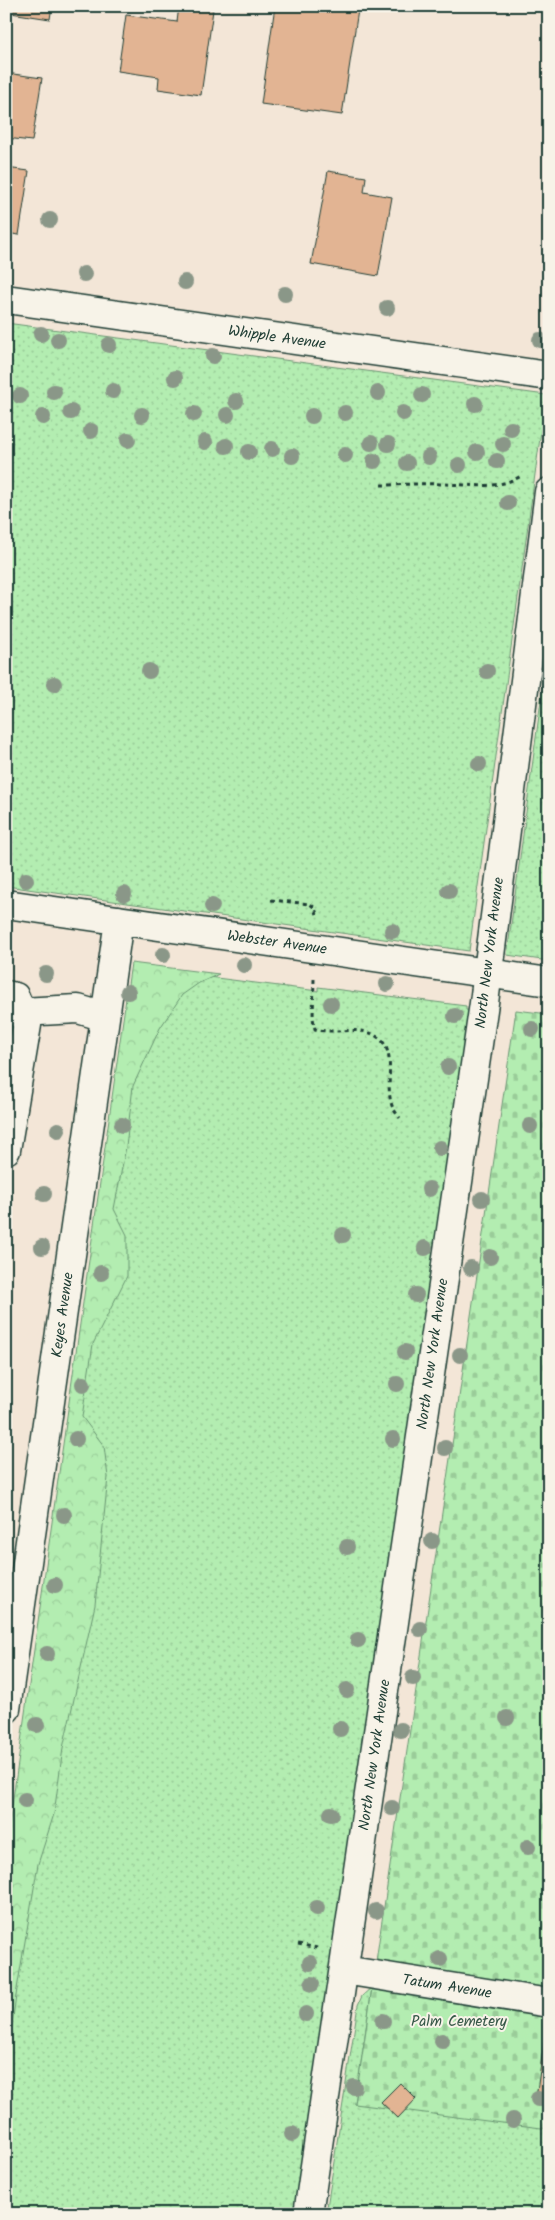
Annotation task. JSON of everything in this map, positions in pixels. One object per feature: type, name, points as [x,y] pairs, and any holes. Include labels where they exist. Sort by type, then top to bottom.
[{"type":"street","name":"Whipple Avenue","points":[[6,300],[549,376]]},
{"type":"street","name":"North New York Avenue","points":[[308,2214],[487,974],[549,492]]},
{"type":"street","name":"Webster Avenue","points":[[6,904],[549,982]]},
{"type":"street","name":"Keyes Avenue","points":[[6,1709],[119,920]]},
{"type":"street","points":[[14,1003],[78,1009],[105,1017]]},
{"type":"street","points":[[6,1150],[27,1025],[14,1003]]},
{"type":"street","name":"Tatum Avenue","points":[[344,1970],[549,2003]]},
{"type":"path","points":[[381,485],[440,484],[486,487],[512,481],[528,472]]},
{"type":"path","points":[[271,900],[310,904],[315,908],[318,918],[313,1018],[315,1029],[363,1032],[376,1036],[383,1042],[389,1060],[390,1101],[400,1118]]},
{"type":"green space","points":[[6,323],[546,395],[469,951],[6,886]]},
{"type":"green space","points":[[549,640],[549,961],[507,955]]},
{"type":"green space","points":[[131,963],[219,974],[199,983],[182,995],[160,1028],[133,1086],[126,1147],[114,1209],[127,1235],[127,1276],[93,1344],[82,1417],[104,1446],[108,1477],[95,1605],[63,1748],[54,1814],[38,1864],[6,2067],[6,1848]]},
{"type":"green space","points":[[138,968],[318,991],[318,987],[466,1006],[466,1010],[479,1012],[296,2214],[6,2214],[6,1881]]},
{"type":"green space","name":"Palm Cemetery","points":[[516,1010],[549,1014],[549,2129],[355,2104]]},
{"type":"green space","points":[[372,1987],[355,2104],[549,2107],[549,2214],[326,2214],[358,2005],[362,1996]]},
{"type":"building","points":[[12,6],[52,6],[50,19],[11,13]]},
{"type":"building","points":[[179,6],[213,10],[201,95],[158,89],[159,77],[118,71],[126,15],[177,22]]},
{"type":"building","points":[[275,6],[334,6],[358,10],[342,115],[261,104]]},
{"type":"building","points":[[6,73],[42,78],[32,141],[6,138]]},
{"type":"building","points":[[6,168],[29,171],[19,235],[6,233]]},
{"type":"building","points":[[328,171],[366,177],[364,192],[392,197],[378,276],[311,264]]},
{"type":"building","points":[[544,2042],[549,2043],[549,2107],[535,2105]]},
{"type":"building","points":[[400,2083],[416,2099],[398,2118],[381,2102]]}]
